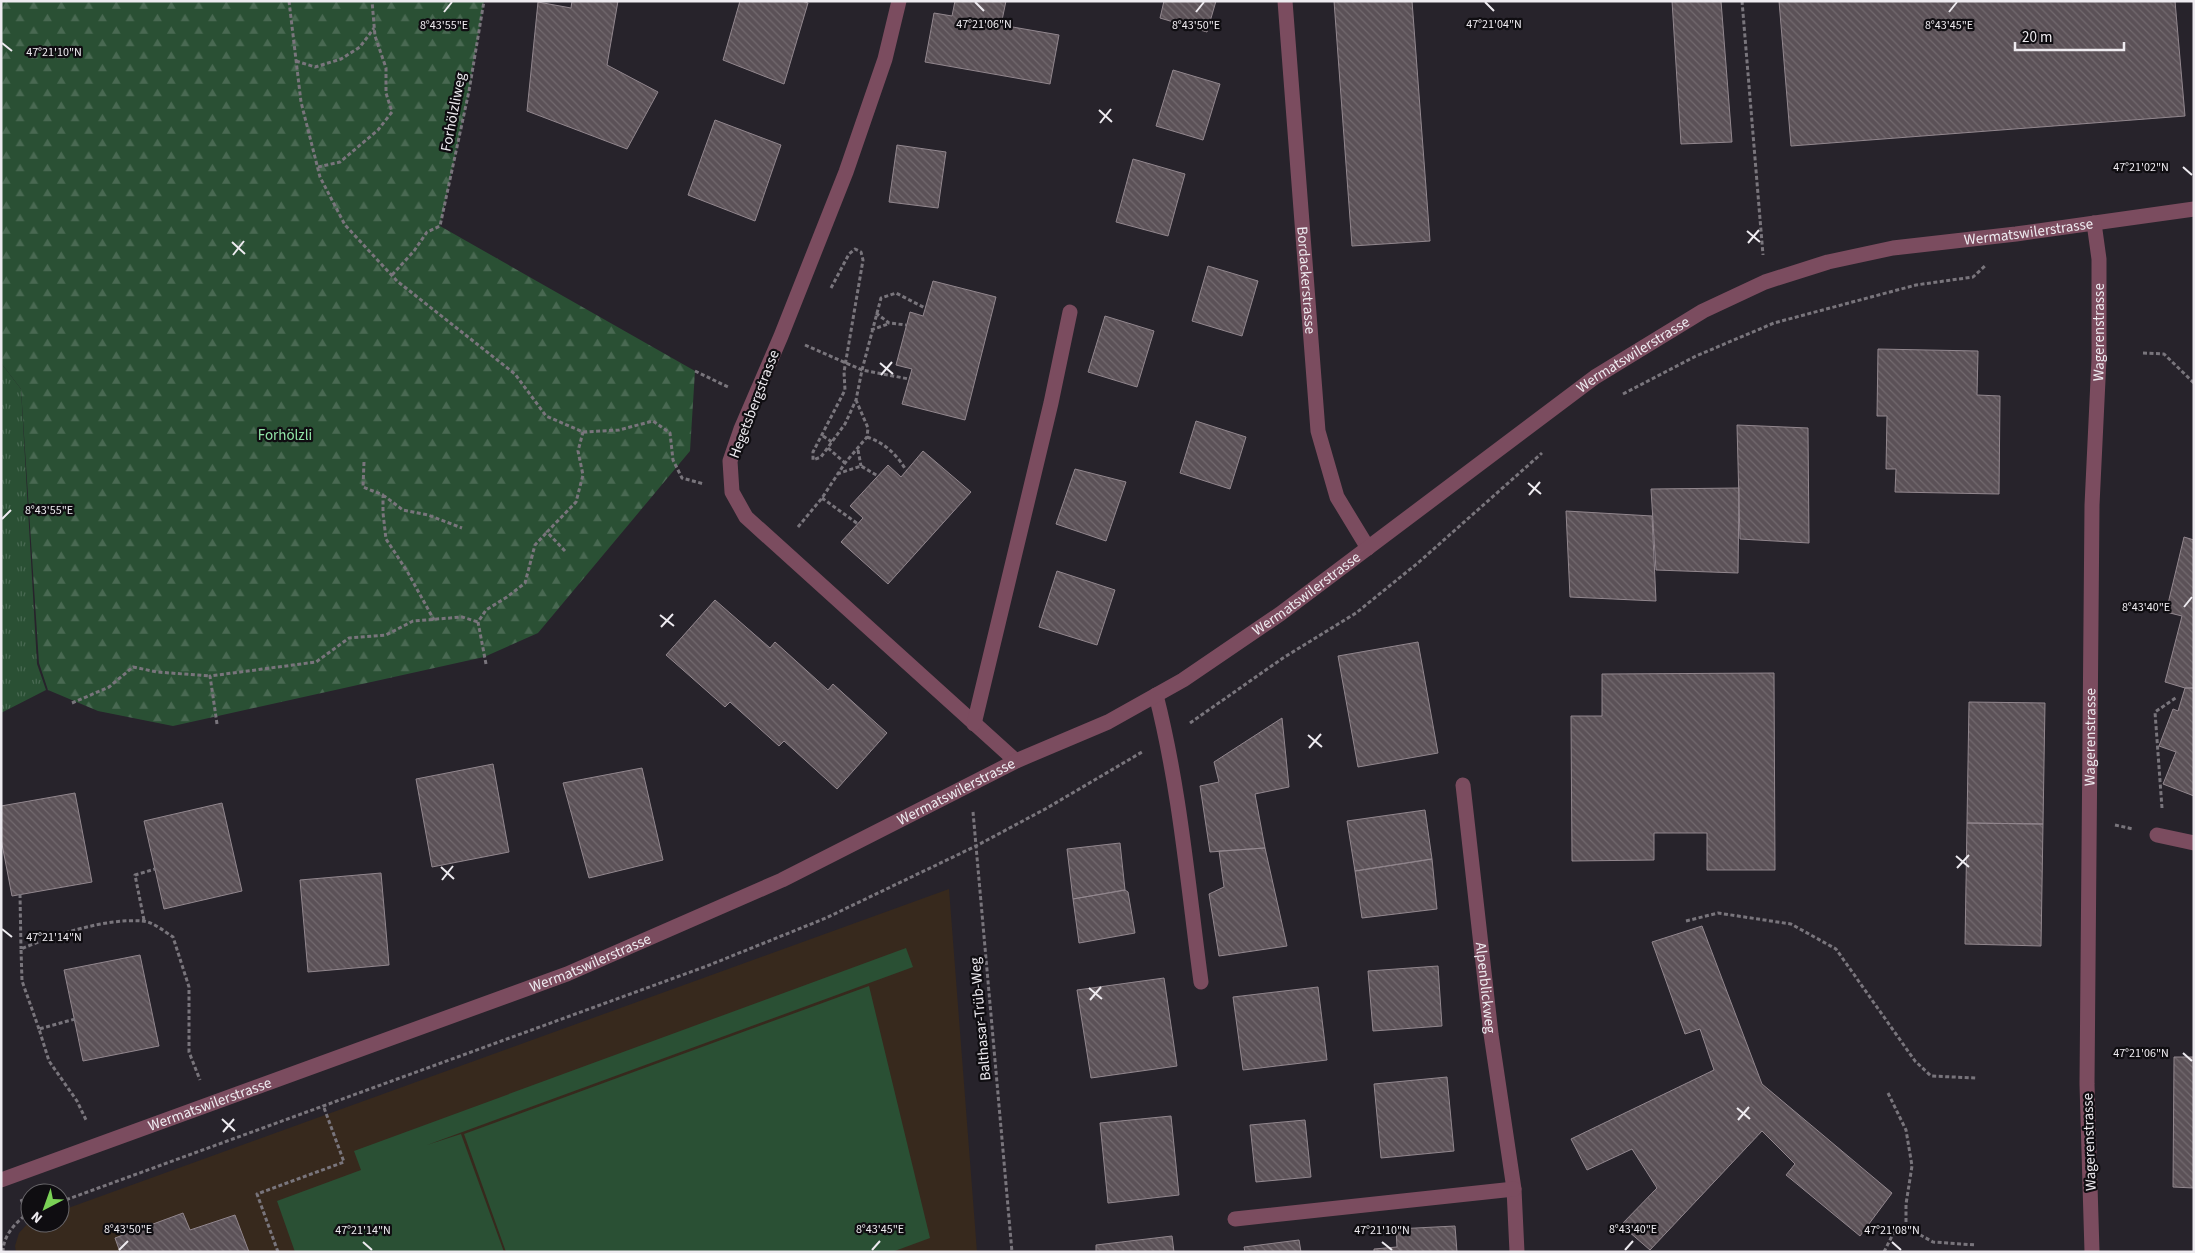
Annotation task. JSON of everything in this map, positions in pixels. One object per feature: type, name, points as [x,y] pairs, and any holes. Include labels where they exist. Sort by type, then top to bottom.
[{"type":"street","name":"Hegetsbergstrasse","points":[[899,1],[885,59],[848,164],[754,401],[741,429],[730,461],[732,492],[746,517],[1016,761]]},
{"type":"street","name":"Bordackerstrasse","points":[[1285,1],[1318,431],[1337,497],[1368,548]]},
{"type":"street","name":"Wermatswilerstrasse","points":[[7,1178],[567,974],[782,880],[1016,761],[1108,722],[1183,680],[1280,614],[1595,377],[1703,311],[1765,282],[1828,262],[1893,248],[2194,209]]},
{"type":"street","name":"Wagerenstrasse","points":[[2092,1252],[2087,1084],[2092,505],[2098,359],[2099,258],[2094,223]]},
{"type":"street","points":[[974,724],[1051,403],[1070,312]]},
{"type":"street","points":[[1156,695],[1166,737],[1178,808],[1201,982]]},
{"type":"street","name":"Alpenblickweg","points":[[1463,785],[1491,1034],[1514,1188],[1517,1252]]},
{"type":"street","points":[[2161,836],[2194,843]]},
{"type":"street","points":[[1235,1219],[1514,1188]]},
{"type":"path","points":[[289,1],[301,102],[320,177],[345,225],[392,275],[515,374],[546,416],[583,432],[619,430],[653,421],[670,433],[673,460],[682,478],[732,492]]},
{"type":"path","points":[[318,167],[340,162],[378,130],[392,112],[386,93],[386,68],[374,28],[372,1]]},
{"type":"path","name":"Forhölzliweg","points":[[392,275],[414,251],[427,232],[440,226],[469,92],[484,1]]},
{"type":"path","points":[[1742,1],[1765,282]]},
{"type":"path","points":[[296,61],[315,67],[341,60],[360,47],[374,28]]},
{"type":"path","points":[[828,295],[849,254],[855,249],[861,252],[863,260],[845,362],[845,390],[823,436],[812,452],[813,460],[821,457],[828,448],[845,424],[856,400],[871,330],[881,298],[896,293],[925,308]]},
{"type":"path","points":[[876,313],[889,323]]},
{"type":"path","points":[[871,330],[889,323],[906,325]]},
{"type":"path","points":[[806,336],[802,344],[862,370],[909,379]]},
{"type":"path","points":[[2143,353],[2164,354],[2194,382]]},
{"type":"path","points":[[694,370],[754,401]]},
{"type":"path","points":[[780,549],[822,498],[845,463],[867,437],[868,428],[856,400]]},
{"type":"path","points":[[486,664],[478,622],[486,610],[508,597],[525,583],[536,545],[576,502],[583,475],[578,451],[583,432]]},
{"type":"path","points":[[823,436],[832,442]]},
{"type":"path","points":[[867,437],[879,441],[898,458],[906,470]]},
{"type":"path","points":[[828,448],[845,463]]},
{"type":"path","points":[[858,449],[861,466]]},
{"type":"path","points":[[364,462],[363,487],[383,495],[403,510],[428,515],[462,528]]},
{"type":"path","points":[[837,474],[861,466],[878,476]]},
{"type":"path","points":[[383,495],[386,539],[407,571],[434,620]]},
{"type":"path","points":[[822,498],[858,524]]},
{"type":"path","points":[[547,532],[565,551]]},
{"type":"path","points":[[72,703],[109,687],[133,667],[157,672],[210,676],[316,662],[349,638],[386,634],[413,621],[462,617],[478,622]]},
{"type":"path","points":[[210,676],[218,724]]},
{"type":"path","points":[[2161,836],[2155,712],[2177,697]]},
{"type":"path","name":"Balthasar-Trüb-Weg","points":[[970,784],[1012,1252]]},
{"type":"path","points":[[144,920],[135,875],[155,869]]},
{"type":"path","points":[[20,894],[22,981],[49,1061],[77,1101],[98,1145]]},
{"type":"path","points":[[1686,921],[1718,913],[1791,924],[1836,949],[1915,1062],[1931,1076],[1976,1078]]},
{"type":"path","points":[[21,949],[45,939],[102,924],[144,920],[173,937],[189,987],[189,1052],[209,1104]]},
{"type":"path","points":[[39,1029],[75,1019]]},
{"type":"path","points":[[1888,1093],[1906,1130],[1912,1166],[1906,1204],[1906,1227]]},
{"type":"path","points":[[278,1252],[257,1194],[344,1162],[323,1105]]},
{"type":"path","points":[[7,1178],[20,1200]]},
{"type":"path","points":[[3,1252],[9,1234],[20,1219]]},
{"type":"path","points":[[1884,1252],[1895,1230],[1906,1227],[1933,1242],[1976,1245]]},
{"type":"shaded area","points":[[949,889],[977,1252],[16,1252],[15,1246],[20,1232],[70,1233],[70,1207]]},
{"type":"green space","name":"Forhölzli","points":[[1,1],[484,1],[469,91],[440,226],[695,371],[690,451],[538,633],[484,657],[173,726],[98,711],[48,690],[39,663],[21,389],[1,363]]},
{"type":"green space","points":[[1,363],[21,389],[37,664],[46,690],[1,713]]},
{"type":"green space","points":[[906,948],[913,967],[427,1145],[461,1134],[504,1252],[295,1252],[277,1201],[361,1170],[354,1151]]},
{"type":"green space","points":[[869,986],[930,1238],[892,1252],[506,1252],[464,1134]]},
{"type":"building","points":[[572,1],[618,1],[607,65],[658,92],[627,149],[527,111],[538,2],[571,8]]},
{"type":"building","points":[[740,1],[802,1],[808,3],[784,84],[723,60]]},
{"type":"building","points":[[955,1],[1006,1],[1001,25],[1059,35],[1050,84],[925,62],[934,13],[952,16]]},
{"type":"building","points":[[1164,1],[1216,1],[1207,32],[1160,18]]},
{"type":"building","points":[[1334,1],[1412,1],[1430,241],[1352,246]]},
{"type":"building","points":[[1672,1],[1721,1],[1732,142],[1681,144]]},
{"type":"building","points":[[1779,1],[2175,1],[2185,116],[1791,146]]},
{"type":"building","points":[[1173,70],[1220,84],[1203,140],[1156,126]]},
{"type":"building","points":[[715,120],[781,145],[755,221],[688,195]]},
{"type":"building","points":[[897,145],[946,152],[938,208],[889,202]]},
{"type":"building","points":[[1133,159],[1185,174],[1168,236],[1116,222]]},
{"type":"building","points":[[1208,266],[1258,281],[1242,336],[1192,321]]},
{"type":"building","points":[[933,281],[996,297],[965,420],[902,404],[912,369],[896,365],[910,312],[923,316]]},
{"type":"building","points":[[1105,316],[1154,331],[1137,387],[1088,372]]},
{"type":"building","points":[[1878,349],[1978,351],[1977,395],[2000,396],[1999,494],[1895,492],[1896,469],[1886,469],[1887,416],[1877,416]]},
{"type":"building","points":[[1196,421],[1246,437],[1230,489],[1180,473]]},
{"type":"building","points":[[1737,425],[1808,428],[1809,543],[1740,539]]},
{"type":"building","points":[[923,451],[971,492],[888,584],[841,542],[863,518],[850,506],[888,465],[901,477]]},
{"type":"building","points":[[1075,469],[1126,482],[1106,541],[1056,524]]},
{"type":"building","points":[[1739,488],[1738,573],[1656,570],[1651,489]]},
{"type":"building","points":[[1566,511],[1652,516],[1656,601],[1570,597]]},
{"type":"building","points":[[2184,537],[2194,540],[2194,688],[2185,688],[2165,682],[2182,616],[2166,612]]},
{"type":"building","points":[[1057,571],[1115,590],[1097,645],[1039,627]]},
{"type":"building","points":[[715,600],[770,648],[775,642],[828,690],[833,684],[887,733],[837,789],[784,741],[779,746],[730,702],[725,707],[666,655]]},
{"type":"building","points":[[1418,642],[1438,753],[1358,767],[1338,656]]},
{"type":"building","points":[[1774,673],[1775,870],[1707,870],[1707,833],[1654,833],[1654,860],[1572,861],[1571,716],[1602,716],[1602,674]]},
{"type":"building","points":[[2185,688],[2194,688],[2194,796],[2163,784],[2176,752],[2159,746],[2173,709],[2178,711]]},
{"type":"building","points":[[1969,702],[2045,703],[2043,824],[1967,823]]},
{"type":"building","points":[[1282,718],[1289,787],[1255,794],[1265,848],[1210,852],[1200,786],[1219,782],[1214,762]]},
{"type":"building","points":[[493,764],[509,852],[432,867],[416,779]]},
{"type":"building","points":[[642,768],[663,860],[589,878],[563,783]]},
{"type":"building","points":[[75,793],[92,882],[12,896],[1,839],[1,806]]},
{"type":"building","points":[[222,803],[242,891],[164,909],[144,821]]},
{"type":"building","points":[[1425,810],[1432,859],[1355,871],[1347,821]]},
{"type":"building","points":[[1967,823],[2043,824],[2041,946],[1965,944]]},
{"type":"building","points":[[1120,843],[1125,890],[1073,899],[1067,849]]},
{"type":"building","points":[[1265,848],[1287,946],[1219,956],[1209,894],[1224,887],[1219,851]]},
{"type":"building","points":[[1432,859],[1437,909],[1362,918],[1355,871]]},
{"type":"building","points":[[381,873],[389,965],[308,972],[300,880]]},
{"type":"building","points":[[1125,890],[1128,892],[1135,933],[1079,943],[1073,899]]},
{"type":"building","points":[[1702,926],[1762,1084],[1892,1193],[1860,1236],[1786,1175],[1795,1164],[1762,1131],[1650,1250],[1621,1225],[1657,1188],[1632,1149],[1587,1170],[1571,1139],[1714,1070],[1700,1029],[1685,1034],[1652,942]]},
{"type":"building","points":[[140,955],[159,1046],[83,1061],[64,970]]},
{"type":"building","points":[[1438,966],[1442,1026],[1373,1031],[1368,971]]},
{"type":"building","points":[[1164,978],[1177,1066],[1091,1078],[1077,990]]},
{"type":"building","points":[[1318,987],[1327,1060],[1243,1070],[1233,997]]},
{"type":"building","points":[[2174,1057],[2194,1057],[2194,1188],[2173,1187]]},
{"type":"building","points":[[1447,1077],[1454,1151],[1381,1158],[1374,1084]]},
{"type":"building","points":[[1171,1116],[1179,1195],[1108,1203],[1100,1123]]},
{"type":"building","points":[[1305,1120],[1311,1177],[1256,1182],[1250,1125]]},
{"type":"building","points":[[183,1213],[190,1230],[235,1215],[249,1252],[120,1252],[115,1238]]},
{"type":"building","points":[[1455,1226],[1457,1252],[1374,1252],[1374,1249],[1397,1247],[1396,1229]]},
{"type":"building","points":[[1172,1236],[1174,1252],[1096,1252],[1096,1245]]},
{"type":"building","points":[[1299,1240],[1301,1252],[1245,1252],[1244,1247]]}]
